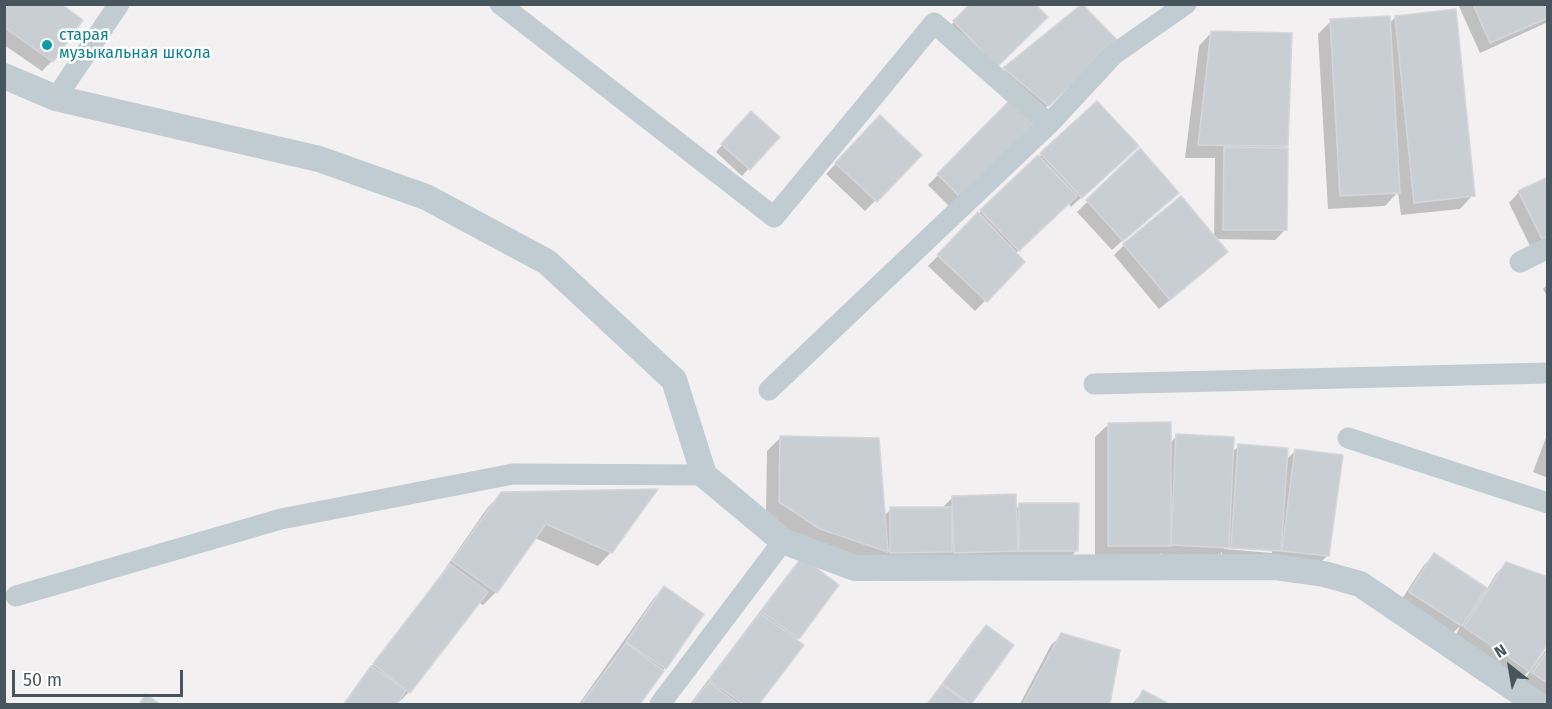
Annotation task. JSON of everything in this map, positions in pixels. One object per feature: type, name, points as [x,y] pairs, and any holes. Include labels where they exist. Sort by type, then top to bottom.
[{"type":"street","points":[[56,98],[119,4]]},
{"type":"street","points":[[500,4],[774,217],[934,23],[1049,124]]},
{"type":"street","points":[[769,390],[1049,124],[1113,55],[1186,4]]},
{"type":"street","points":[[4,76],[56,98],[318,159],[426,197],[547,262],[674,380],[704,475],[783,541],[855,568],[1274,567],[1324,574],[1360,584],[1537,705]]},
{"type":"street","points":[[1520,262],[1548,248]]},
{"type":"street","points":[[1094,384],[1548,373]]},
{"type":"street","points":[[1348,438],[1548,503]]},
{"type":"street","points":[[16,596],[281,519],[513,474],[704,475]]},
{"type":"street","points":[[660,705],[783,541]]},
{"type":"building","name":"старая музыкальная школа","points":[[4,4],[61,4],[83,20],[53,62],[4,27]]},
{"type":"building","points":[[970,4],[1035,4],[1048,17],[997,67],[953,21]]},
{"type":"building","points":[[1082,4],[1118,41],[1049,106],[1003,68]]},
{"type":"building","points":[[1473,4],[1548,4],[1548,18],[1490,43]]},
{"type":"building","points":[[1456,9],[1475,196],[1414,203],[1395,16]]},
{"type":"building","points":[[1390,16],[1400,193],[1340,196],[1330,19]]},
{"type":"building","points":[[1211,31],[1292,33],[1288,146],[1198,145]]},
{"type":"building","points":[[1009,101],[1034,125],[961,198],[937,174]]},
{"type":"building","points":[[1097,101],[1139,146],[1082,198],[1040,153]]},
{"type":"building","points":[[751,111],[780,137],[750,170],[721,144]]},
{"type":"building","points":[[880,115],[922,155],[877,202],[835,163]]},
{"type":"building","points":[[1224,147],[1288,148],[1287,230],[1223,230]]},
{"type":"building","points":[[1140,148],[1179,193],[1123,241],[1086,200]]},
{"type":"building","points":[[1038,155],[1077,196],[1019,251],[980,210]]},
{"type":"building","points":[[1548,177],[1548,236],[1542,239],[1518,191]]},
{"type":"building","points":[[1181,196],[1228,252],[1170,300],[1123,244]]},
{"type":"building","points":[[978,212],[1025,262],[987,302],[937,255]]},
{"type":"building","points":[[1171,422],[1171,546],[1108,546],[1108,423]]},
{"type":"building","points":[[1176,434],[1234,437],[1229,548],[1171,545]]},
{"type":"building","points":[[780,436],[879,438],[888,552],[820,529],[779,502]]},
{"type":"building","points":[[1238,444],[1288,448],[1281,551],[1231,548]]},
{"type":"building","points":[[1295,449],[1343,455],[1329,556],[1282,551]]},
{"type":"building","points":[[658,489],[612,553],[546,524],[497,593],[452,561],[501,492]]},
{"type":"building","points":[[1016,494],[1018,551],[954,553],[952,496]]},
{"type":"building","points":[[1019,503],[1079,503],[1078,551],[1019,551]]},
{"type":"building","points":[[890,507],[952,507],[952,552],[890,553]]},
{"type":"building","points":[[1434,553],[1487,588],[1462,626],[1409,592]]},
{"type":"building","points":[[802,557],[839,585],[799,639],[761,611]]},
{"type":"building","points":[[1506,562],[1548,577],[1548,643],[1530,672],[1464,627]]},
{"type":"building","points":[[450,564],[488,592],[410,693],[373,664]]},
{"type":"building","points":[[664,586],[704,614],[666,669],[626,642]]},
{"type":"building","points":[[760,613],[804,645],[759,704],[743,704],[709,680]]},
{"type":"building","points":[[986,625],[1014,645],[971,704],[943,684]]},
{"type":"building","points":[[1061,633],[1120,650],[1110,704],[1023,704]]},
{"type":"building","points":[[626,643],[664,671],[640,704],[581,704]]},
{"type":"building","points":[[1548,650],[1548,683],[1532,673]]},
{"type":"building","points":[[371,666],[406,690],[397,704],[344,704]]},
{"type":"building","points":[[709,682],[738,704],[691,704]]},
{"type":"building","points":[[942,685],[969,704],[927,704]]},
{"type":"building","points":[[1143,690],[1169,704],[1135,704]]},
{"type":"building","points":[[146,694],[160,704],[139,704]]},
{"type":"place","name":"старая музыкальная школа","points":[[47,45]]}]
